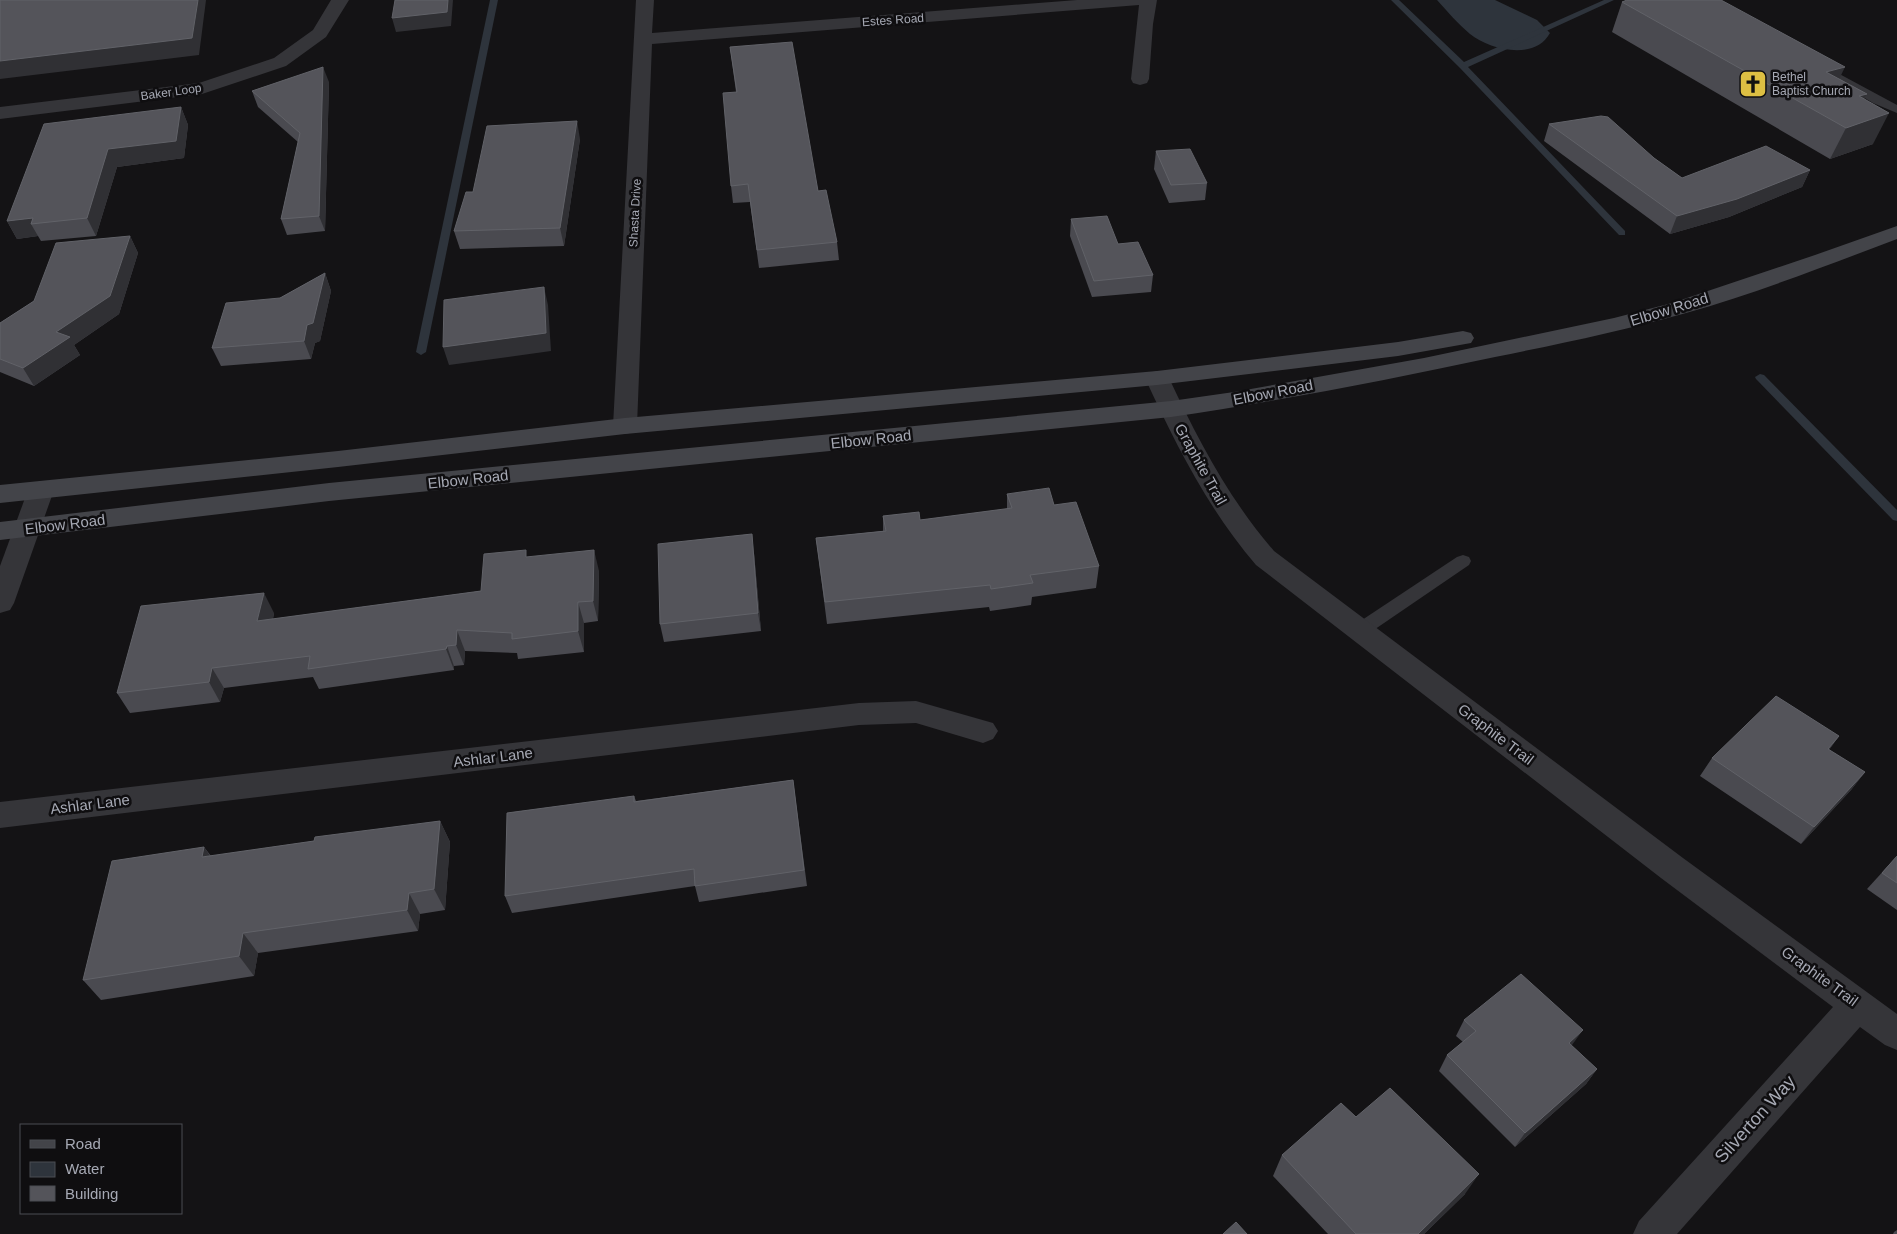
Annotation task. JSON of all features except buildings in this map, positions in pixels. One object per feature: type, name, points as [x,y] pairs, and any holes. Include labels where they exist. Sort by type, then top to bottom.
[{"type":"main road","name":"Elbow Road","points":[[0,531],[329,492],[1171,409],[1234,400],[1525,345],[1614,325],[1671,310],[1823,260],[1897,232]]},
{"type":"main road","name":"Elbow Road","points":[[0,494],[338,459],[625,426],[1157,378],[1398,349],[1546,323],[1665,297],[1732,289]]},
{"type":"street","name":"Baker Loop","points":[[0,113],[202,88],[280,62],[320,33],[340,0]]},
{"type":"street","name":"Shasta Drive","points":[[625,426],[645,0]]},
{"type":"street","name":"Estes Road","points":[[644,39],[1143,0]]},
{"type":"street","points":[[1140,79],[1144,24],[1148,0]]},
{"type":"street","name":"Graphite Trail","points":[[1157,378],[1171,409],[1225,508],[1243,534],[1265,558],[1656,856],[1897,1034]]},
{"type":"street","points":[[0,603],[29,528],[41,490]]},
{"type":"street","name":"Ashlar Lane","points":[[0,815],[859,714],[916,712],[983,731]]},
{"type":"street","name":"Silverton Way","points":[[1652,1234],[1858,1004]]},
{"type":"lane","points":[[1808,59],[1877,100],[1897,109]]},
{"type":"lane","points":[[1359,630],[1463,561]]},
{"type":"water","points":[[1437,0],[1495,0],[1537,20],[1550,33],[1543,42],[1523,50],[1512,50],[1489,45],[1470,34]]},
{"type":"waterway","points":[[421,352],[494,0]]},
{"type":"waterway","points":[[1395,0],[1463,66]]},
{"type":"waterway","points":[[1463,66],[1610,0]]},
{"type":"waterway","points":[[1463,66],[1622,233]]},
{"type":"waterway","points":[[1760,377],[1897,517]]},
{"type":"place","name":"Bethel Baptist Church","points":[[1753,84]]}]
